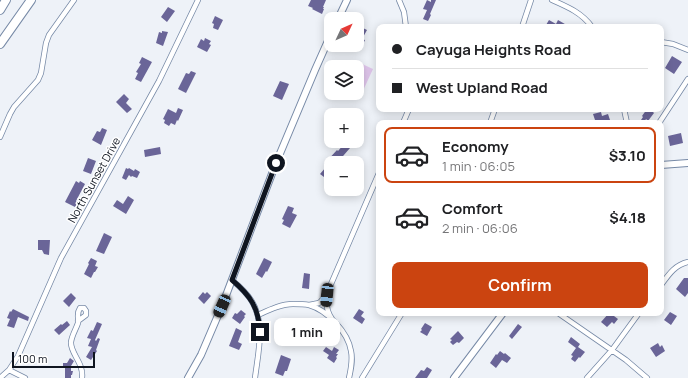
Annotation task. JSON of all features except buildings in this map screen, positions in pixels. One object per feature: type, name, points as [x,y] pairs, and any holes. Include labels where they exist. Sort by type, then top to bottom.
[{"type":"highway","points":[[0,10],[6,0]]},
{"type":"highway","points":[[1,43],[31,0]]},
{"type":"street","points":[[0,137],[14,107],[38,80],[41,73],[46,43],[49,35],[74,0]]},
{"type":"street","name":"North Sunset Drive","points":[[0,378],[9,370],[18,356],[61,258],[159,81],[198,0]]},
{"type":"street","points":[[341,12],[347,0]]},
{"type":"street","points":[[399,0],[404,12],[406,24]]},
{"type":"street","points":[[523,24],[531,0]]},
{"type":"street","points":[[552,0],[568,6],[578,12],[590,24]]},
{"type":"street","points":[[664,42],[673,44],[688,50]]},
{"type":"street","points":[[188,378],[201,355],[222,306],[287,137],[324,49]]},
{"type":"street","points":[[661,120],[688,79]]},
{"type":"street","points":[[664,165],[688,163]]},
{"type":"street","points":[[332,319],[326,305],[327,295],[376,180]]},
{"type":"street","points":[[664,281],[675,268],[680,264],[688,262]]},
{"type":"street","points":[[232,280],[241,287],[251,299],[258,315],[260,332],[254,378]]},
{"type":"street","points":[[309,306],[319,303],[327,295]]},
{"type":"street","points":[[258,315],[282,306],[294,304],[309,306],[322,311],[332,319],[345,334],[351,350],[349,378]]},
{"type":"street","points":[[362,378],[400,316]]},
{"type":"street","points":[[456,378],[501,316]]},
{"type":"street","points":[[562,316],[626,360],[647,378]]},
{"type":"street","points":[[587,378],[612,350],[637,316]]},
{"type":"street","points":[[78,321],[71,344],[81,367],[82,378]]},
{"type":"street","points":[[9,370],[25,378]]},
{"type":"shaded area","points":[[364,65],[373,69],[364,88]]},
{"type":"route","points":[[260,332],[259,319],[254,304],[241,287],[232,280],[276,163]]}]
